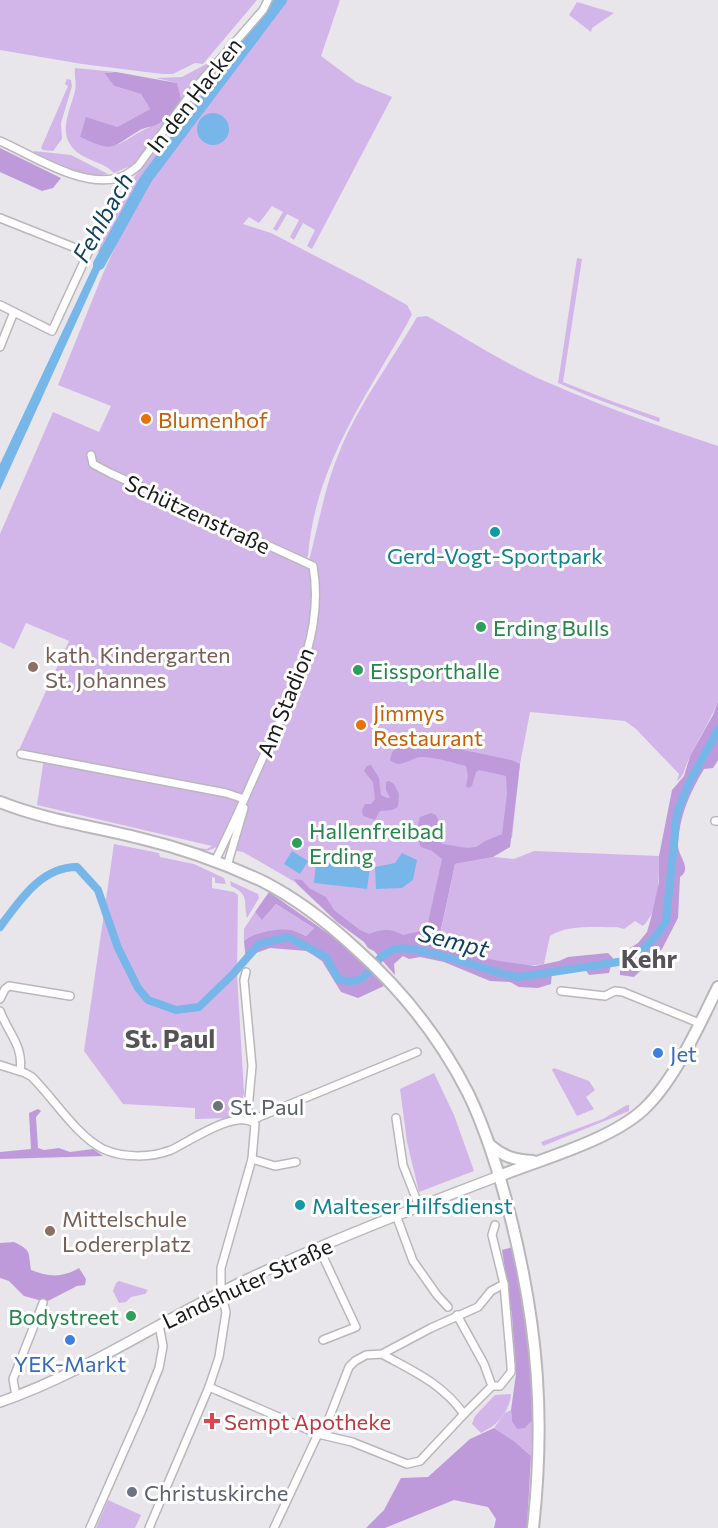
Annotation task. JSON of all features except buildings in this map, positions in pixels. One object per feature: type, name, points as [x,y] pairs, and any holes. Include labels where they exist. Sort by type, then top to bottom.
[{"type":"main road","points":[[0,802],[39,815],[171,846],[266,883],[301,904],[333,928],[367,958],[410,1004],[440,1046],[468,1092],[490,1144],[525,1274],[537,1357],[540,1419],[534,1528]]},
{"type":"main road","points":[[499,1176],[606,1134],[642,1111],[667,1082],[718,987]]},
{"type":"main road","points":[[490,1144],[499,1153],[517,1160],[536,1161]]},
{"type":"street","name":"In den Hacken","points":[[0,141],[69,173],[93,180],[127,175],[138,166],[196,87],[263,10],[268,0]]},
{"type":"street","points":[[0,218],[88,253],[52,331],[0,305]]},
{"type":"street","points":[[0,347],[14,312]]},
{"type":"street","name":"Schützenstraße","points":[[91,455],[93,464],[110,473],[313,566]]},
{"type":"street","name":"Am Stadion","points":[[214,861],[230,833],[297,682],[313,634],[315,580],[313,566]]},
{"type":"street","points":[[21,754],[226,793],[244,799]]},
{"type":"street","name":"Am Stadion","points":[[227,866],[242,821],[244,799]]},
{"type":"street","points":[[231,850],[237,866],[244,873]]},
{"type":"street","points":[[246,972],[244,980],[252,1066],[249,1121]]},
{"type":"street","points":[[0,999],[9,986],[70,996]]},
{"type":"street","points":[[561,991],[605,996],[615,991],[623,992],[699,1023]]},
{"type":"street","points":[[0,1011],[18,1044],[21,1054],[20,1071]]},
{"type":"street","points":[[0,1065],[32,1077],[89,1138],[102,1148],[128,1155],[154,1155],[170,1150],[209,1129],[249,1121],[417,1052]]},
{"type":"street","points":[[396,1118],[403,1165],[419,1206]]},
{"type":"street","points":[[149,1528],[209,1387],[224,1331],[226,1312],[221,1293],[222,1263],[252,1159],[256,1129],[255,1124],[249,1121]]},
{"type":"street","points":[[252,1159],[275,1166],[296,1162]]},
{"type":"street","name":"Landshuter Straße","points":[[0,1401],[49,1382],[221,1293],[319,1248],[396,1215],[499,1176]]},
{"type":"street","points":[[396,1215],[413,1261],[448,1307]]},
{"type":"street","points":[[209,1387],[318,1434],[352,1442],[407,1464],[420,1461],[492,1386],[500,1386],[511,1372],[504,1284],[492,1234],[495,1225]]},
{"type":"street","points":[[319,1248],[356,1327],[323,1340]]},
{"type":"street","points":[[274,1528],[318,1434],[326,1426],[349,1367],[366,1355],[382,1354],[455,1316],[478,1307],[492,1291],[504,1284]]},
{"type":"street","points":[[16,1396],[13,1379],[43,1303]]},
{"type":"street","points":[[455,1316],[484,1364],[492,1386]]},
{"type":"street","points":[[90,1528],[159,1368],[163,1346],[159,1325]]},
{"type":"street","points":[[382,1354],[445,1391],[464,1414]]},
{"type":"shaded area","points":[[0,0],[257,0],[203,64],[195,63],[173,74],[162,74],[82,64],[0,50]]},
{"type":"shaded area","points":[[272,0],[340,0],[321,56],[356,82],[392,97],[312,249],[307,246],[315,230],[303,223],[294,240],[290,237],[299,220],[287,214],[277,231],[273,229],[283,212],[272,206],[259,223],[249,217],[243,224],[271,233],[364,281],[407,305],[412,314],[359,407],[331,464],[320,493],[306,559],[309,560],[329,479],[347,435],[365,401],[417,317],[427,316],[502,360],[549,383],[718,446],[718,701],[683,774],[677,781],[679,774],[636,729],[625,721],[530,712],[520,764],[512,838],[446,862],[429,945],[367,942],[307,889],[243,852],[216,847],[203,850],[198,848],[207,849],[212,846],[37,805],[44,758],[18,752],[69,641],[26,623],[14,649],[0,642],[0,534],[53,412],[99,432],[111,406],[58,385],[116,245],[111,249],[96,252],[108,219],[135,176],[156,150],[165,147],[175,134],[177,123],[202,90],[213,69],[265,12]]},
{"type":"shaded area","points":[[577,2],[614,13],[592,28],[591,32],[569,15]]},
{"type":"shaded area","points":[[206,64],[210,66],[133,165],[114,173],[107,167],[81,155],[68,141],[66,125],[76,88],[75,68],[116,72],[104,73],[114,86],[141,94],[150,109],[117,127],[80,137],[95,143],[114,145],[158,124],[177,83],[156,78],[182,77]]},
{"type":"shaded area","points":[[116,72],[177,83],[181,99],[162,122],[106,147],[80,137],[86,117],[117,127],[150,109],[141,94],[114,86],[104,73]]},
{"type":"shaded area","points":[[67,79],[71,80],[72,86],[61,123],[62,139],[53,151],[43,150],[41,148],[68,86],[65,84]]},
{"type":"shaded area","points":[[0,148],[61,178],[53,188],[42,191],[0,172]]},
{"type":"shaded area","points":[[34,151],[71,155],[108,174],[79,173],[33,154]]},
{"type":"shaded area","points":[[577,258],[582,259],[563,382],[660,418],[659,422],[558,383]]},
{"type":"shaded area","points":[[718,701],[718,760],[713,768],[704,769],[694,787],[683,814],[679,834],[678,848],[685,870],[680,877],[678,918],[662,949],[634,977],[620,975],[620,963],[625,951],[638,943],[647,932],[651,918],[659,882],[659,856],[672,790],[684,776],[690,756],[713,715]]},
{"type":"shaded area","points":[[425,742],[511,760],[520,764],[510,847],[493,857],[455,864],[440,934],[442,941],[469,954],[535,966],[568,957],[608,953],[613,958],[609,973],[589,975],[582,965],[552,970],[551,984],[538,988],[519,987],[510,982],[490,981],[444,962],[420,957],[409,959],[403,956],[394,964],[395,975],[374,951],[337,922],[297,884],[294,879],[302,880],[309,888],[326,897],[334,910],[369,934],[386,930],[403,935],[421,931],[427,927],[442,859],[432,851],[421,847],[418,832],[420,817],[431,813],[436,815],[440,824],[437,840],[443,844],[467,848],[476,847],[502,834],[507,794],[506,776],[479,770],[476,772],[472,786],[468,788],[466,786],[468,776],[466,766],[427,757],[398,764],[390,760],[392,752],[402,743]]},
{"type":"shaded area","points":[[371,765],[379,778],[381,795],[390,798],[386,790],[386,782],[389,781],[394,784],[399,794],[398,807],[380,811],[375,820],[363,816],[362,810],[365,804],[371,804],[375,799],[373,782],[364,771],[367,766]]},
{"type":"shaded area","points":[[114,844],[159,853],[160,857],[194,864],[224,878],[226,884],[215,883],[215,878],[212,877],[212,888],[234,892],[238,895],[237,974],[244,1093],[238,1116],[195,1119],[195,1108],[123,1104],[84,1051]]},
{"type":"shaded area","points":[[534,851],[659,856],[656,903],[649,919],[643,926],[635,921],[624,929],[583,927],[557,932],[550,936],[544,964],[520,965],[492,960],[442,941],[440,935],[455,864],[493,857],[514,859]]},
{"type":"shaded area","points":[[230,881],[258,894],[259,898],[247,918],[245,899],[241,892],[231,886]]},
{"type":"shaded area","points":[[269,892],[356,953],[384,986],[358,998],[341,992],[322,961],[307,951],[270,948],[256,953],[246,962],[244,941],[254,935],[287,929],[306,936],[314,928],[276,904],[262,920],[255,912]]},
{"type":"shaded area","points":[[276,904],[314,928],[306,936],[292,930],[280,929],[260,933],[244,941],[244,929],[255,912],[263,919]]},
{"type":"shaded area","points":[[554,1068],[589,1081],[595,1090],[586,1097],[594,1109],[577,1116],[552,1070]]},
{"type":"shaded area","points":[[434,1073],[454,1115],[474,1171],[419,1192],[407,1142],[400,1089]]},
{"type":"shaded area","points":[[629,1105],[629,1111],[543,1146],[541,1142],[603,1119]]},
{"type":"shaded area","points":[[38,1109],[41,1111],[36,1117],[38,1148],[44,1150],[59,1148],[70,1152],[93,1149],[103,1156],[0,1159],[0,1152],[31,1149],[29,1113]]},
{"type":"shaded area","points":[[14,1242],[28,1252],[31,1270],[55,1275],[67,1274],[79,1268],[86,1279],[85,1285],[77,1286],[46,1302],[24,1296],[9,1281],[0,1278],[0,1243]]},
{"type":"shaded area","points":[[513,1247],[528,1333],[534,1398],[533,1420],[525,1428],[517,1429],[512,1421],[511,1410],[516,1374],[512,1316],[502,1250]]},
{"type":"shaded area","points":[[119,1281],[148,1290],[145,1294],[119,1303],[113,1291]]},
{"type":"shaded area","points":[[511,1394],[505,1413],[493,1426],[481,1433],[472,1424],[475,1416],[495,1395]]},
{"type":"shaded area","points":[[511,1410],[512,1421],[525,1428],[533,1420],[531,1456],[494,1428],[505,1413]]},
{"type":"shaded area","points":[[494,1428],[531,1456],[527,1528],[494,1528],[496,1519],[488,1507],[454,1500],[385,1528],[366,1528],[384,1510],[401,1478],[428,1477],[470,1439]]},
{"type":"shaded area","points":[[108,1500],[141,1515],[135,1528],[96,1528]]},
{"type":"water","points":[[213,113],[224,118],[229,129],[224,140],[213,145],[202,140],[197,129],[202,118]]},
{"type":"water","points":[[109,250],[0,490],[0,464],[100,252]]},
{"type":"water","points":[[292,851],[308,861],[300,874],[284,864]]},
{"type":"water","points":[[402,853],[417,860],[413,880],[402,888],[376,889],[375,867],[395,863]]},
{"type":"water","points":[[316,862],[370,867],[367,889],[314,883]]},
{"type":"waterway","name":"Fehlbach","points":[[99,264],[146,179],[281,0]]},
{"type":"waterway","name":"Sempt","points":[[0,927],[24,896],[42,879],[64,868],[77,867],[98,890],[118,948],[138,988],[148,1000],[176,1010],[199,1007],[233,974],[259,944],[288,937],[326,957],[338,979],[349,981],[358,980],[364,976],[386,953],[404,948],[433,953],[519,977],[625,961],[648,944],[666,921],[677,813],[689,783],[718,730]]},
{"type":"place","name":"Blumenhof","points":[[146,419]]},
{"type":"place","name":"Gerd-Vogt-Sportpark","points":[[495,532]]},
{"type":"place","name":"Erding Bulls","points":[[481,627]]},
{"type":"place","name":"kath. Kindergarten St. Johannes","points":[[33,667]]},
{"type":"place","name":"Eissporthalle","points":[[358,670]]},
{"type":"place","name":"Jimmys Restaurant","points":[[361,725]]},
{"type":"place","name":"Hallenfreibad Erding","points":[[297,843]]},
{"type":"place","name":"Jet","points":[[658,1053]]},
{"type":"place","name":"St. Paul","points":[[218,1106]]},
{"type":"place","name":"Malteser Hilfsdienst","points":[[300,1205]]},
{"type":"place","name":"Mittelschule Lodererplatz","points":[[50,1231]]},
{"type":"place","name":"Bodystreet","points":[[131,1316]]},
{"type":"place","name":"YEK-Markt","points":[[70,1340]]},
{"type":"place","name":"Sempt Apotheke","points":[[212,1421]]},
{"type":"place","name":"Christuskirche","points":[[132,1492]]},
{"type":"district","name":"Kehr","points":[[649,957]]},
{"type":"district","name":"St. Paul","points":[[170,1037]]}]
